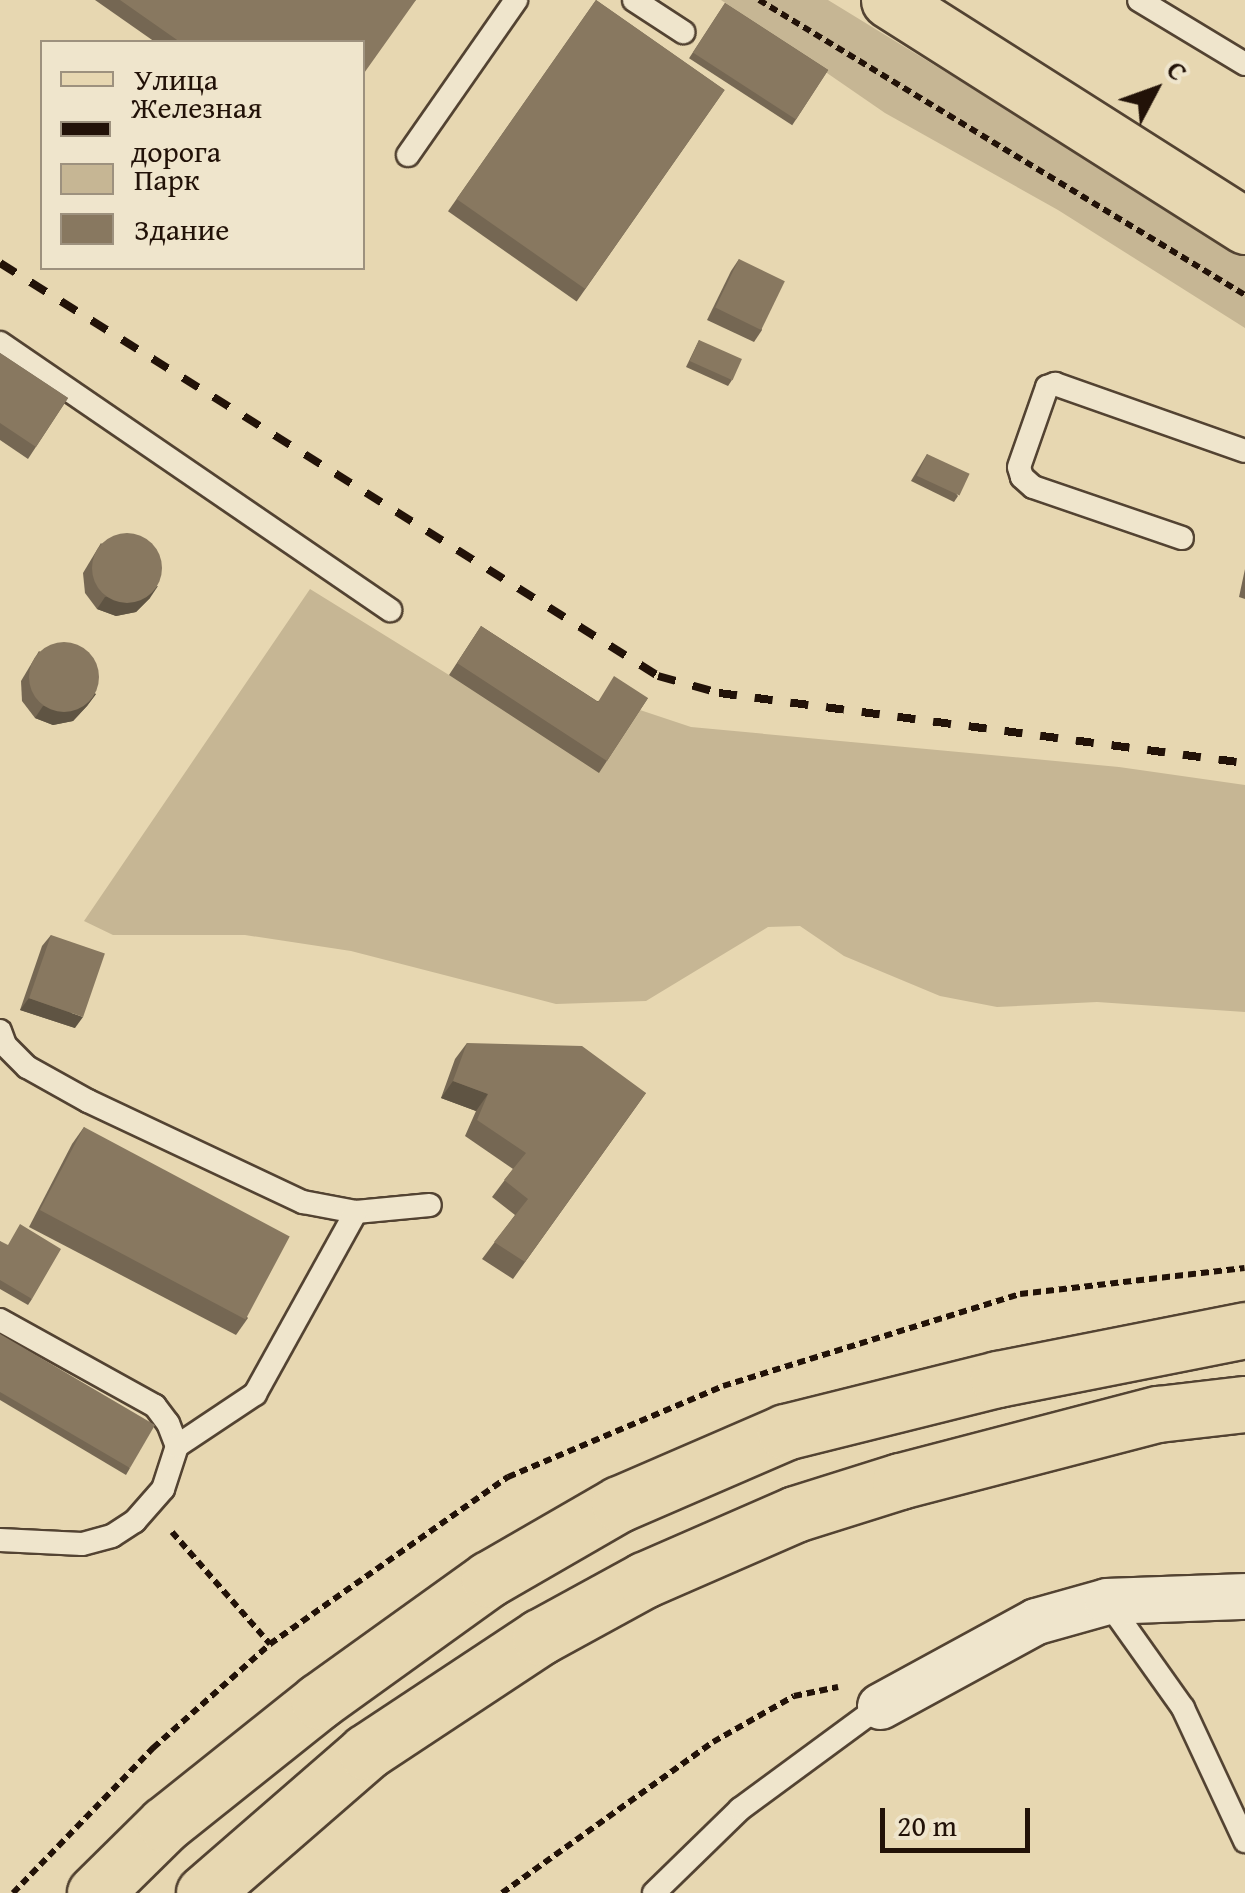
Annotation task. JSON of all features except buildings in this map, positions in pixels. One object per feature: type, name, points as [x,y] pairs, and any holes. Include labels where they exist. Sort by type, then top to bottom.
[{"type":"main road","points":[[889,0],[1245,226]]},
{"type":"main road","points":[[95,1893],[165,1824],[320,1701],[488,1579],[619,1504],[785,1432],[998,1379],[1245,1330]]},
{"type":"main road","points":[[204,1893],[366,1752],[540,1637],[644,1580],[795,1514],[900,1480],[1158,1414],[1245,1404]]},
{"type":"street","points":[[880,1706],[1036,1622],[1108,1601],[1245,1596]]},
{"type":"lane","points":[[408,155],[516,0]]},
{"type":"lane","points":[[634,0],[682,32]]},
{"type":"lane","points":[[1139,0],[1245,64]]},
{"type":"lane","points":[[0,343],[390,610]]},
{"type":"lane","points":[[1182,538],[1033,487],[1022,476],[1019,468],[1047,387],[1055,384],[1245,451]]},
{"type":"lane","points":[[0,1032],[6,1045],[27,1067],[88,1101],[303,1202],[356,1212],[430,1205]]},
{"type":"lane","points":[[0,1540],[82,1544],[112,1536],[134,1521],[163,1489],[177,1446],[255,1394],[356,1212]]},
{"type":"lane","points":[[0,1320],[154,1406],[168,1423],[177,1446]]},
{"type":"lane","points":[[1108,1601],[1183,1708],[1245,1840]]},
{"type":"lane","points":[[654,1893],[740,1809],[880,1706]]},
{"type":"path","points":[[759,0],[1245,295]]},
{"type":"path","points":[[13,1893],[153,1748],[270,1644],[189,1551]]},
{"type":"path","points":[[502,1893],[713,1742],[794,1696],[837,1686],[880,1706]]},
{"type":"green space","points":[[721,0],[828,0],[1245,255],[1245,328],[1058,210],[885,113]]},
{"type":"green space","points":[[310,589],[449,675],[640,710],[691,727],[1119,767],[1245,785],[1245,1012],[1097,1002],[997,1007],[940,996],[844,956],[800,926],[768,927],[646,1001],[556,1004],[351,951],[245,935],[113,935],[84,921]]},
{"type":"railway","points":[[0,263],[658,676],[719,693],[1245,763]]}]
